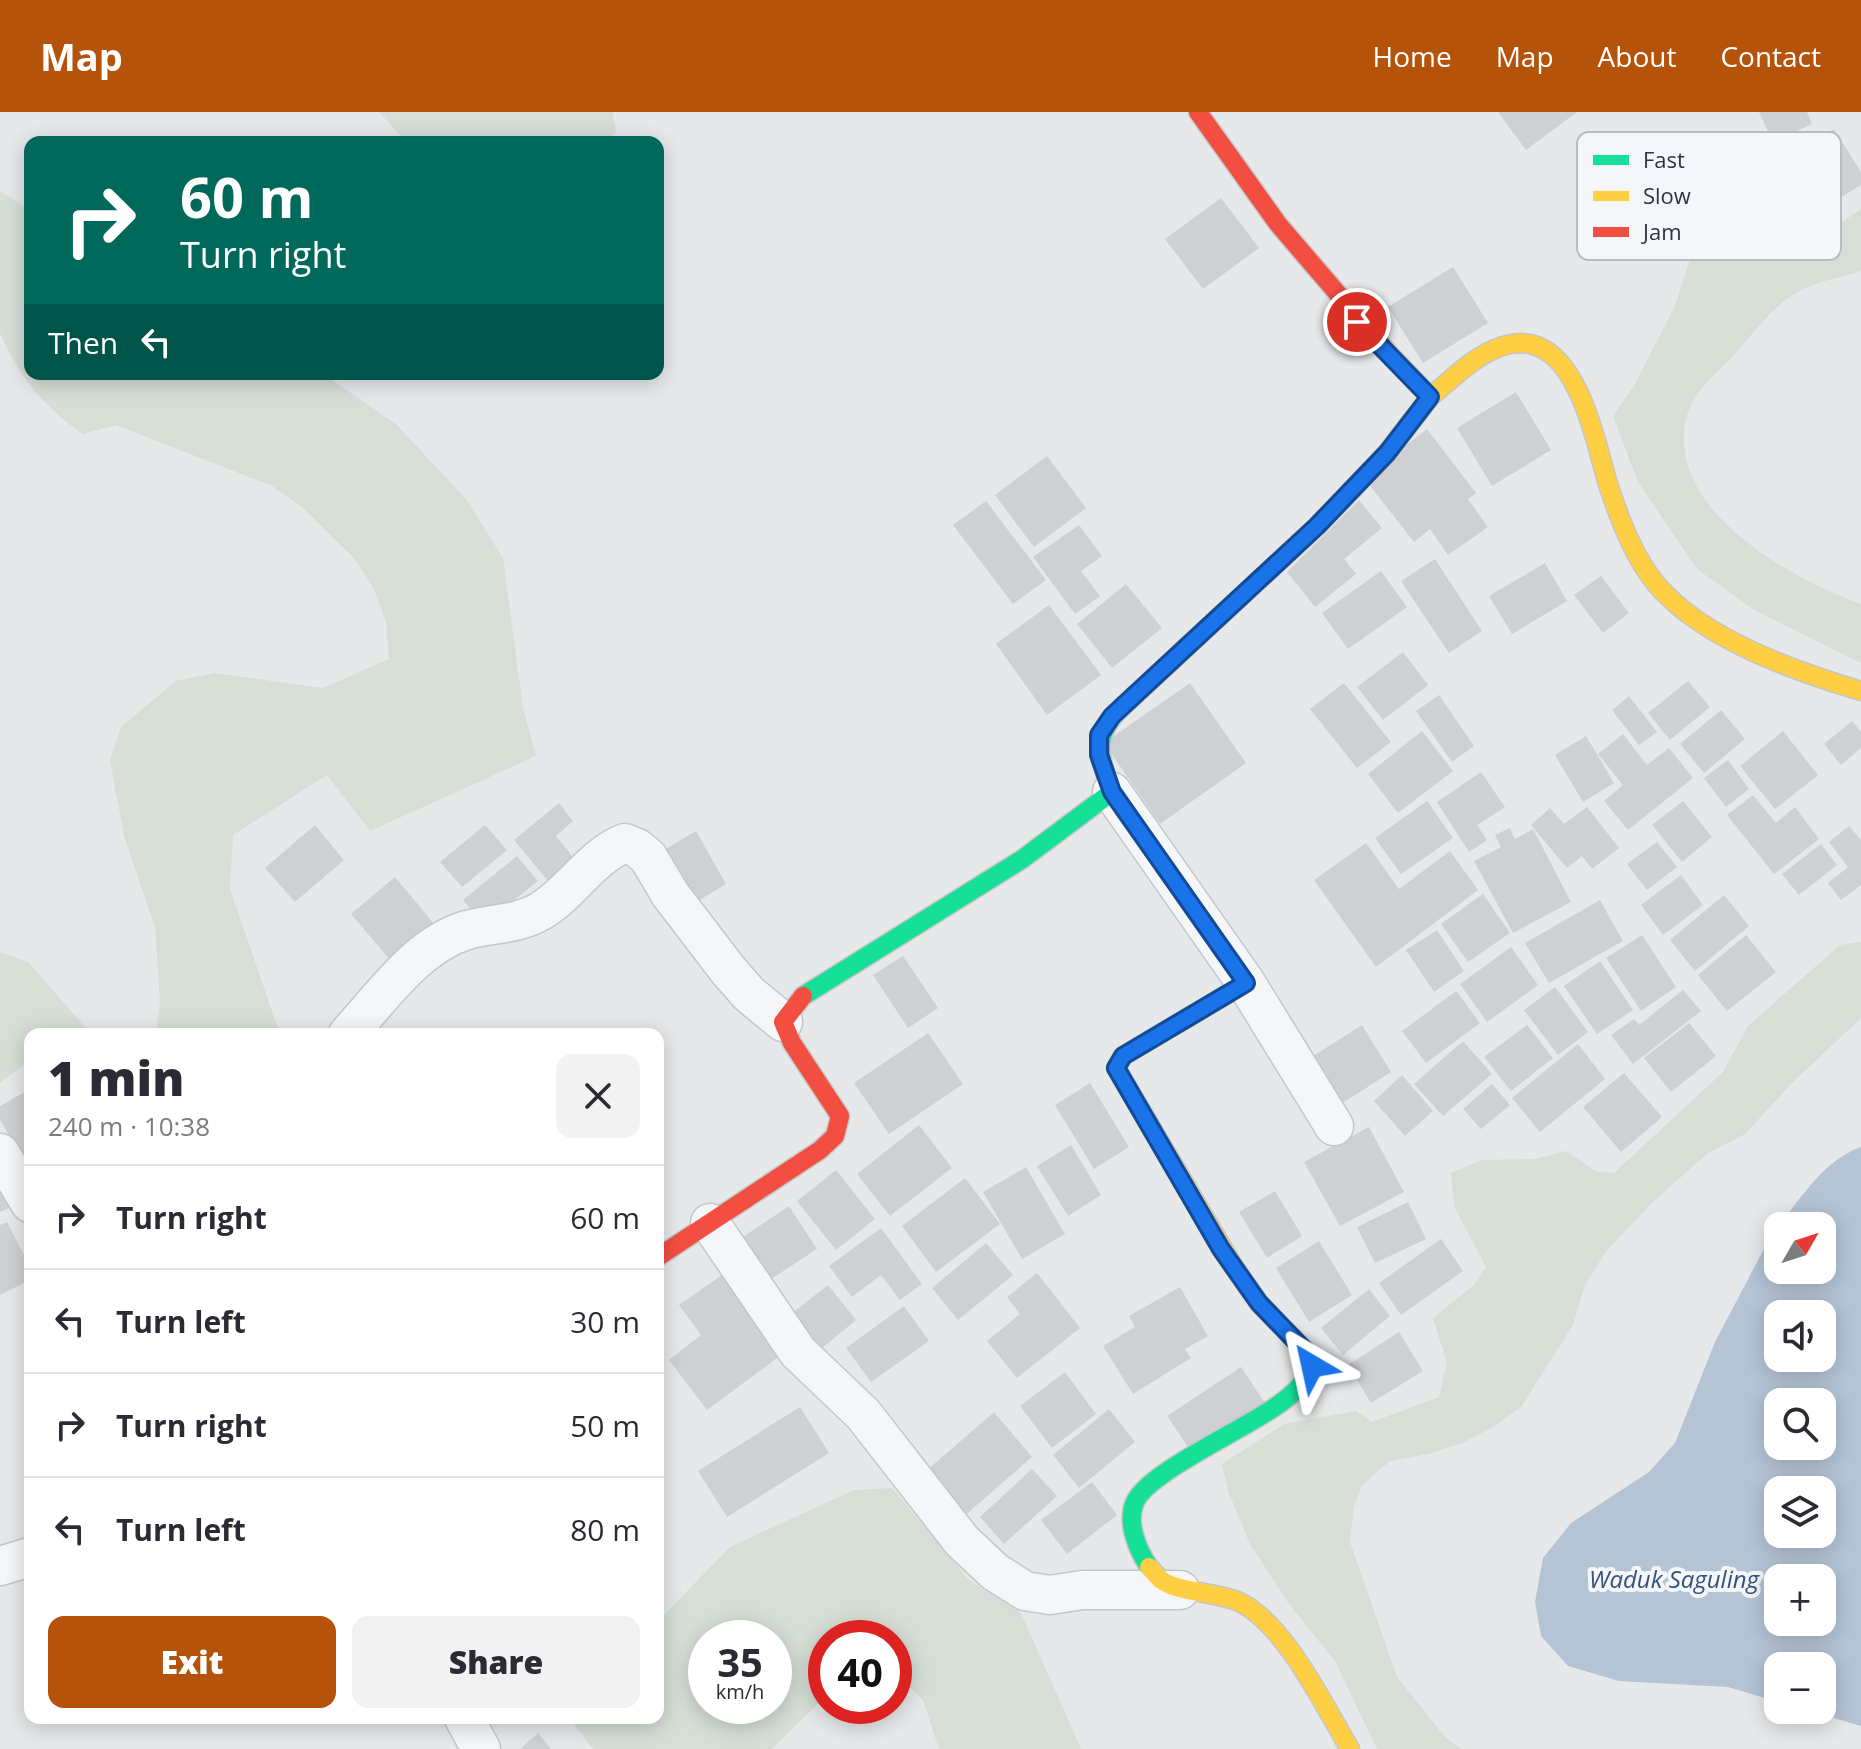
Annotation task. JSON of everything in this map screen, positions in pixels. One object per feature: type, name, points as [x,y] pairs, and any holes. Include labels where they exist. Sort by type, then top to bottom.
[{"type":"street","points":[[1198,112],[1295,249],[1357,322],[1430,397]]},
{"type":"street","points":[[1334,1126],[1246,983],[1112,792],[1099,755],[1099,735],[1112,716],[1317,526],[1387,453],[1430,397],[1477,360],[1502,347],[1524,343],[1547,350],[1563,366],[1578,390],[1610,489],[1635,552],[1658,587],[1683,612],[1722,633],[1821,680],[1861,691]]},
{"type":"street","points":[[783,1022],[801,998],[1021,860],[1112,792]]},
{"type":"street","points":[[354,1028],[422,954],[443,940],[468,929],[510,923],[536,913],[559,899],[609,849],[625,843],[637,848],[648,857],[670,894],[728,970],[749,994],[783,1022],[792,1043],[840,1116],[840,1127],[831,1142],[664,1253]]},
{"type":"street","points":[[1180,1590],[1160,1581],[1149,1570],[1139,1551],[1131,1527],[1131,1510],[1141,1492],[1162,1475],[1283,1402],[1309,1377],[1311,1357],[1259,1303],[1221,1249],[1116,1068],[1123,1056],[1246,983]]},
{"type":"street","points":[[0,1153],[24,1193]]},
{"type":"street","points":[[710,1223],[798,1352],[863,1414],[962,1541],[995,1572],[1025,1591],[1050,1595],[1082,1590],[1180,1590],[1235,1601],[1270,1627],[1284,1645],[1350,1749]]},
{"type":"street","points":[[0,1566],[24,1559]]},
{"type":"street","points":[[467,1724],[481,1749]]},
{"type":"shaded area","points":[[379,112],[613,112],[616,132],[612,136],[401,136]]},
{"type":"shaded area","points":[[0,191],[24,206],[24,377],[0,333]]},
{"type":"shaded area","points":[[1861,209],[1861,271],[1803,289],[1764,320],[1694,400],[1686,419],[1685,452],[1695,483],[1714,511],[1740,536],[1801,577],[1861,604],[1861,663],[1754,610],[1697,569],[1638,482],[1613,416],[1634,386],[1675,306],[1690,260],[1841,260],[1841,223]]},
{"type":"shaded area","points":[[26,380],[332,380],[396,424],[466,499],[503,558],[523,708],[536,756],[370,831],[327,775],[233,835],[230,889],[278,1028],[157,1028],[160,1001],[155,927],[124,836],[110,760],[121,727],[176,681],[215,673],[323,688],[389,659],[386,622],[373,587],[354,558],[303,508],[272,486],[116,425],[83,434],[56,413]]},
{"type":"shaded area","points":[[1861,942],[1861,1018],[1792,1083],[1745,1134],[1708,1153],[1655,1200],[1607,1250],[1585,1285],[1573,1325],[1521,1407],[1493,1427],[1462,1443],[1428,1454],[1390,1461],[1362,1485],[1354,1507],[1350,1542],[1397,1677],[1445,1737],[1461,1749],[1377,1749],[1335,1661],[1289,1604],[1250,1544],[1228,1491],[1222,1464],[1284,1424],[1356,1411],[1372,1422],[1439,1397],[1447,1363],[1433,1318],[1474,1285],[1486,1267],[1454,1206],[1451,1173],[1482,1160],[1535,1159],[1566,1151],[1597,1172],[1614,1173],[1723,1072],[1748,1026],[1840,945]]},
{"type":"shaded area","points":[[0,952],[28,962],[86,1028],[24,1028],[24,1065],[0,1083]]},
{"type":"shaded area","points":[[892,1488],[969,1580],[1021,1613],[1081,1749],[939,1749],[923,1700],[912,1689],[912,1620],[808,1620],[808,1714],[772,1749],[593,1749],[574,1724],[664,1724],[664,1615],[730,1547],[854,1490]]},
{"type":"water","name":"Waduk Saguling","points":[[1861,1147],[1861,1726],[1836,1719],[1836,1652],[1764,1652],[1764,1698],[1728,1687],[1619,1681],[1568,1666],[1541,1636],[1535,1602],[1543,1558],[1571,1523],[1649,1472],[1675,1443],[1715,1342],[1764,1249],[1764,1284],[1836,1284],[1836,1212],[1789,1212],[1815,1180],[1837,1160]]},
{"type":"building","points":[[1498,112],[1577,112],[1526,150]]},
{"type":"building","points":[[1759,112],[1807,112],[1812,124],[1795,132],[1768,132]]},
{"type":"building","points":[[1841,140],[1861,172],[1861,185],[1841,197]]},
{"type":"building","points":[[1221,198],[1259,248],[1203,289],[1165,239]]},
{"type":"building","points":[[1453,267],[1488,323],[1423,363],[1388,307]]},
{"type":"building","points":[[1516,392],[1551,450],[1492,486],[1457,428]]},
{"type":"building","points":[[1427,429],[1476,493],[1468,499],[1488,527],[1448,555],[1430,529],[1414,542],[1364,478]]},
{"type":"building","points":[[1047,456],[1086,508],[1034,547],[995,495]]},
{"type":"building","points":[[1359,500],[1382,528],[1344,559],[1356,574],[1315,607],[1287,572]]},
{"type":"building","points":[[986,501],[1046,580],[1013,604],[953,525]]},
{"type":"building","points":[[1079,525],[1102,556],[1081,571],[1100,596],[1075,614],[1033,557]]},
{"type":"building","points":[[1435,559],[1482,631],[1449,653],[1401,581]]},
{"type":"building","points":[[1545,563],[1567,601],[1512,634],[1489,596]]},
{"type":"building","points":[[1381,571],[1407,607],[1348,649],[1322,613]]},
{"type":"building","points":[[1601,576],[1629,613],[1603,633],[1574,595]]},
{"type":"building","points":[[1126,584],[1162,628],[1112,668],[1077,624]]},
{"type":"building","points":[[1049,605],[1101,675],[1047,715],[996,644]]},
{"type":"building","points":[[1403,652],[1428,685],[1383,720],[1357,687]]},
{"type":"building","points":[[1688,681],[1710,707],[1670,740],[1648,713]]},
{"type":"building","points":[[1190,683],[1246,763],[1160,824],[1104,743]]},
{"type":"building","points":[[1344,683],[1391,742],[1357,768],[1310,709]]},
{"type":"building","points":[[1439,695],[1474,746],[1452,762],[1416,711]]},
{"type":"building","points":[[1629,696],[1657,732],[1639,745],[1612,710]]},
{"type":"building","points":[[1721,710],[1745,739],[1704,773],[1680,744]]},
{"type":"building","points":[[1852,721],[1861,732],[1861,748],[1841,765],[1824,744]]},
{"type":"building","points":[[1422,731],[1453,771],[1398,813],[1368,774]]},
{"type":"building","points":[[1783,731],[1818,775],[1775,809],[1740,766]]},
{"type":"building","points":[[1623,734],[1647,765],[1669,748],[1693,778],[1628,830],[1604,801],[1623,785],[1598,754]]},
{"type":"building","points":[[1586,736],[1614,783],[1583,802],[1555,755]]},
{"type":"building","points":[[1728,760],[1749,789],[1726,807],[1704,778]]},
{"type":"building","points":[[1481,772],[1505,807],[1477,825],[1487,840],[1469,852],[1437,802]]},
{"type":"building","points":[[1753,795],[1776,823],[1795,807],[1819,839],[1774,874],[1727,815]]},
{"type":"building","points":[[1427,801],[1453,838],[1401,874],[1375,838]]},
{"type":"building","points":[[1683,801],[1712,837],[1682,862],[1652,825]]},
{"type":"building","points":[[559,803],[573,821],[556,836],[585,872],[558,893],[514,840]]},
{"type":"building","points":[[1587,807],[1619,848],[1592,869],[1582,856],[1567,868],[1531,825],[1550,808],[1564,824]]},
{"type":"building","points":[[315,825],[344,860],[295,902],[265,868]]},
{"type":"building","points":[[485,825],[507,850],[462,887],[440,862]]},
{"type":"building","points":[[1849,826],[1861,840],[1861,885],[1841,900],[1828,883],[1848,867],[1829,842]]},
{"type":"building","points":[[1510,828],[1515,839],[1533,829],[1571,902],[1513,933],[1474,861],[1501,847],[1495,835]]},
{"type":"building","points":[[696,831],[726,884],[688,907],[657,854]]},
{"type":"building","points":[[1657,842],[1677,867],[1647,890],[1627,864]]},
{"type":"building","points":[[1366,843],[1399,889],[1450,851],[1478,890],[1376,967],[1314,880]]},
{"type":"building","points":[[1821,844],[1837,865],[1799,895],[1782,874]]},
{"type":"building","points":[[517,856],[538,881],[483,925],[463,900]]},
{"type":"building","points":[[1681,875],[1703,905],[1663,935],[1641,905]]},
{"type":"building","points":[[395,877],[435,925],[391,961],[351,914]]},
{"type":"building","points":[[1483,894],[1510,933],[1468,962],[1441,924]]},
{"type":"building","points":[[1724,895],[1749,926],[1695,971],[1670,940]]},
{"type":"building","points":[[1600,900],[1623,941],[1549,983],[1525,943]]},
{"type":"building","points":[[1437,930],[1464,971],[1434,992],[1406,950]]},
{"type":"building","points":[[1642,935],[1676,987],[1641,1011],[1606,958]]},
{"type":"building","points":[[1746,935],[1776,972],[1727,1011],[1698,975]]},
{"type":"building","points":[[1511,947],[1538,985],[1487,1022],[1460,984]]},
{"type":"building","points":[[903,956],[938,1008],[908,1028],[873,975]]},
{"type":"building","points":[[1600,961],[1633,1010],[1597,1034],[1564,986]]},
{"type":"building","points":[[1555,987],[1588,1032],[1558,1055],[1524,1010]]},
{"type":"building","points":[[1683,990],[1701,1011],[1633,1064],[1611,1035],[1634,1019],[1639,1025]]},
{"type":"building","points":[[1456,991],[1480,1023],[1426,1063],[1402,1031]]},
{"type":"building","points":[[1689,1023],[1716,1056],[1671,1092],[1644,1058]]},
{"type":"building","points":[[1362,1025],[1391,1072],[1338,1106],[1307,1060]]},
{"type":"building","points":[[1527,1025],[1553,1058],[1511,1091],[1484,1057]]},
{"type":"building","points":[[928,1033],[963,1084],[889,1134],[854,1083]]},
{"type":"building","points":[[1463,1041],[1492,1074],[1443,1116],[1414,1084]]},
{"type":"building","points":[[1578,1044],[1605,1079],[1540,1132],[1512,1098]]},
{"type":"building","points":[[1624,1073],[1662,1117],[1621,1152],[1583,1107]]},
{"type":"building","points":[[1402,1075],[1433,1111],[1405,1136],[1374,1101]]},
{"type":"building","points":[[1090,1083],[1129,1147],[1094,1169],[1055,1105]]},
{"type":"building","points":[[1492,1084],[1510,1105],[1481,1129],[1463,1109]]},
{"type":"building","points":[[24,1092],[24,1161],[0,1120],[0,1106]]},
{"type":"building","points":[[919,1125],[952,1168],[890,1216],[857,1174]]},
{"type":"building","points":[[1369,1127],[1404,1192],[1340,1226],[1304,1162]]},
{"type":"building","points":[[1071,1145],[1101,1195],[1068,1216],[1037,1166]]},
{"type":"building","points":[[1026,1167],[1065,1234],[1022,1259],[983,1192]]},
{"type":"building","points":[[836,1170],[875,1219],[836,1250],[797,1201]]},
{"type":"building","points":[[965,1178],[1000,1224],[936,1272],[902,1226]]},
{"type":"building","points":[[0,1190],[9,1208],[0,1212]]},
{"type":"building","points":[[1275,1191],[1302,1236],[1267,1258],[1239,1212]]},
{"type":"building","points":[[1408,1202],[1426,1239],[1375,1263],[1357,1227]]},
{"type":"building","points":[[789,1206],[817,1249],[759,1287],[731,1245]]},
{"type":"building","points":[[7,1222],[24,1255],[24,1283],[0,1295],[0,1225]]},
{"type":"building","points":[[881,1228],[922,1284],[900,1300],[881,1275],[852,1297],[829,1266]]},
{"type":"building","points":[[1441,1239],[1463,1271],[1401,1315],[1379,1283]]},
{"type":"building","points":[[1319,1241],[1352,1295],[1309,1322],[1276,1268]]},
{"type":"building","points":[[986,1243],[1013,1275],[958,1320],[932,1288]]},
{"type":"building","points":[[725,1273],[784,1353],[707,1410],[669,1360],[701,1335],[679,1305]]},
{"type":"building","points":[[1037,1273],[1080,1328],[1017,1378],[987,1341],[1020,1314],[1007,1297]]},
{"type":"building","points":[[828,1285],[856,1320],[815,1354],[786,1318]]},
{"type":"building","points":[[1180,1287],[1208,1336],[1185,1349],[1191,1358],[1133,1394],[1103,1346],[1135,1327],[1129,1316]]},
{"type":"building","points":[[1369,1289],[1390,1316],[1343,1355],[1321,1328]]},
{"type":"building","points":[[904,1306],[929,1341],[871,1382],[846,1348]]},
{"type":"building","points":[[1399,1332],[1423,1371],[1371,1403],[1348,1365]]},
{"type":"building","points":[[1241,1367],[1265,1403],[1192,1453],[1167,1416]]},
{"type":"building","points":[[1065,1372],[1096,1414],[1052,1448],[1020,1406]]},
{"type":"building","points":[[800,1407],[829,1453],[727,1517],[698,1471]]},
{"type":"building","points":[[1109,1409],[1135,1442],[1079,1488],[1053,1455]]},
{"type":"building","points":[[994,1412],[1032,1457],[957,1522],[918,1478]]},
{"type":"building","points":[[1032,1469],[1057,1496],[1004,1544],[980,1517]]},
{"type":"building","points":[[1092,1482],[1117,1515],[1067,1554],[1041,1520]]},
{"type":"building","points":[[538,1733],[551,1749],[520,1749]]},
{"type":"traffic: fast","points":[[803,996],[1021,860],[1112,792],[1100,747],[1106,728],[1122,707]]},
{"type":"traffic: fast","points":[[1149,1567],[1140,1552],[1132,1527],[1135,1502],[1144,1490],[1179,1463],[1282,1402],[1300,1387],[1309,1371],[1311,1357],[1259,1303],[1234,1267]]},
{"type":"traffic: slow","points":[[1430,397],[1468,366],[1499,347],[1534,345],[1552,355],[1580,394],[1623,525],[1641,563],[1657,585],[1699,622],[1724,637],[1779,663],[1861,691]]},
{"type":"traffic: slow","points":[[1122,707],[1317,526],[1387,453],[1430,397],[1392,357]]},
{"type":"traffic: slow","points":[[1234,1267],[1116,1068],[1123,1056],[1246,983]]},
{"type":"traffic: slow","points":[[1149,1567],[1170,1585],[1229,1598],[1254,1611],[1287,1645],[1350,1749]]},
{"type":"traffic: jam","points":[[1198,112],[1278,224],[1392,357]]},
{"type":"traffic: jam","points":[[664,1253],[820,1150],[835,1136],[840,1116],[792,1043],[783,1022],[803,996]]},
{"type":"route","points":[[1312,1366],[1311,1357],[1259,1303],[1221,1249],[1116,1068],[1123,1056],[1246,983],[1112,792],[1099,755],[1099,735],[1112,716],[1317,526],[1387,453],[1430,397],[1357,322]]}]
